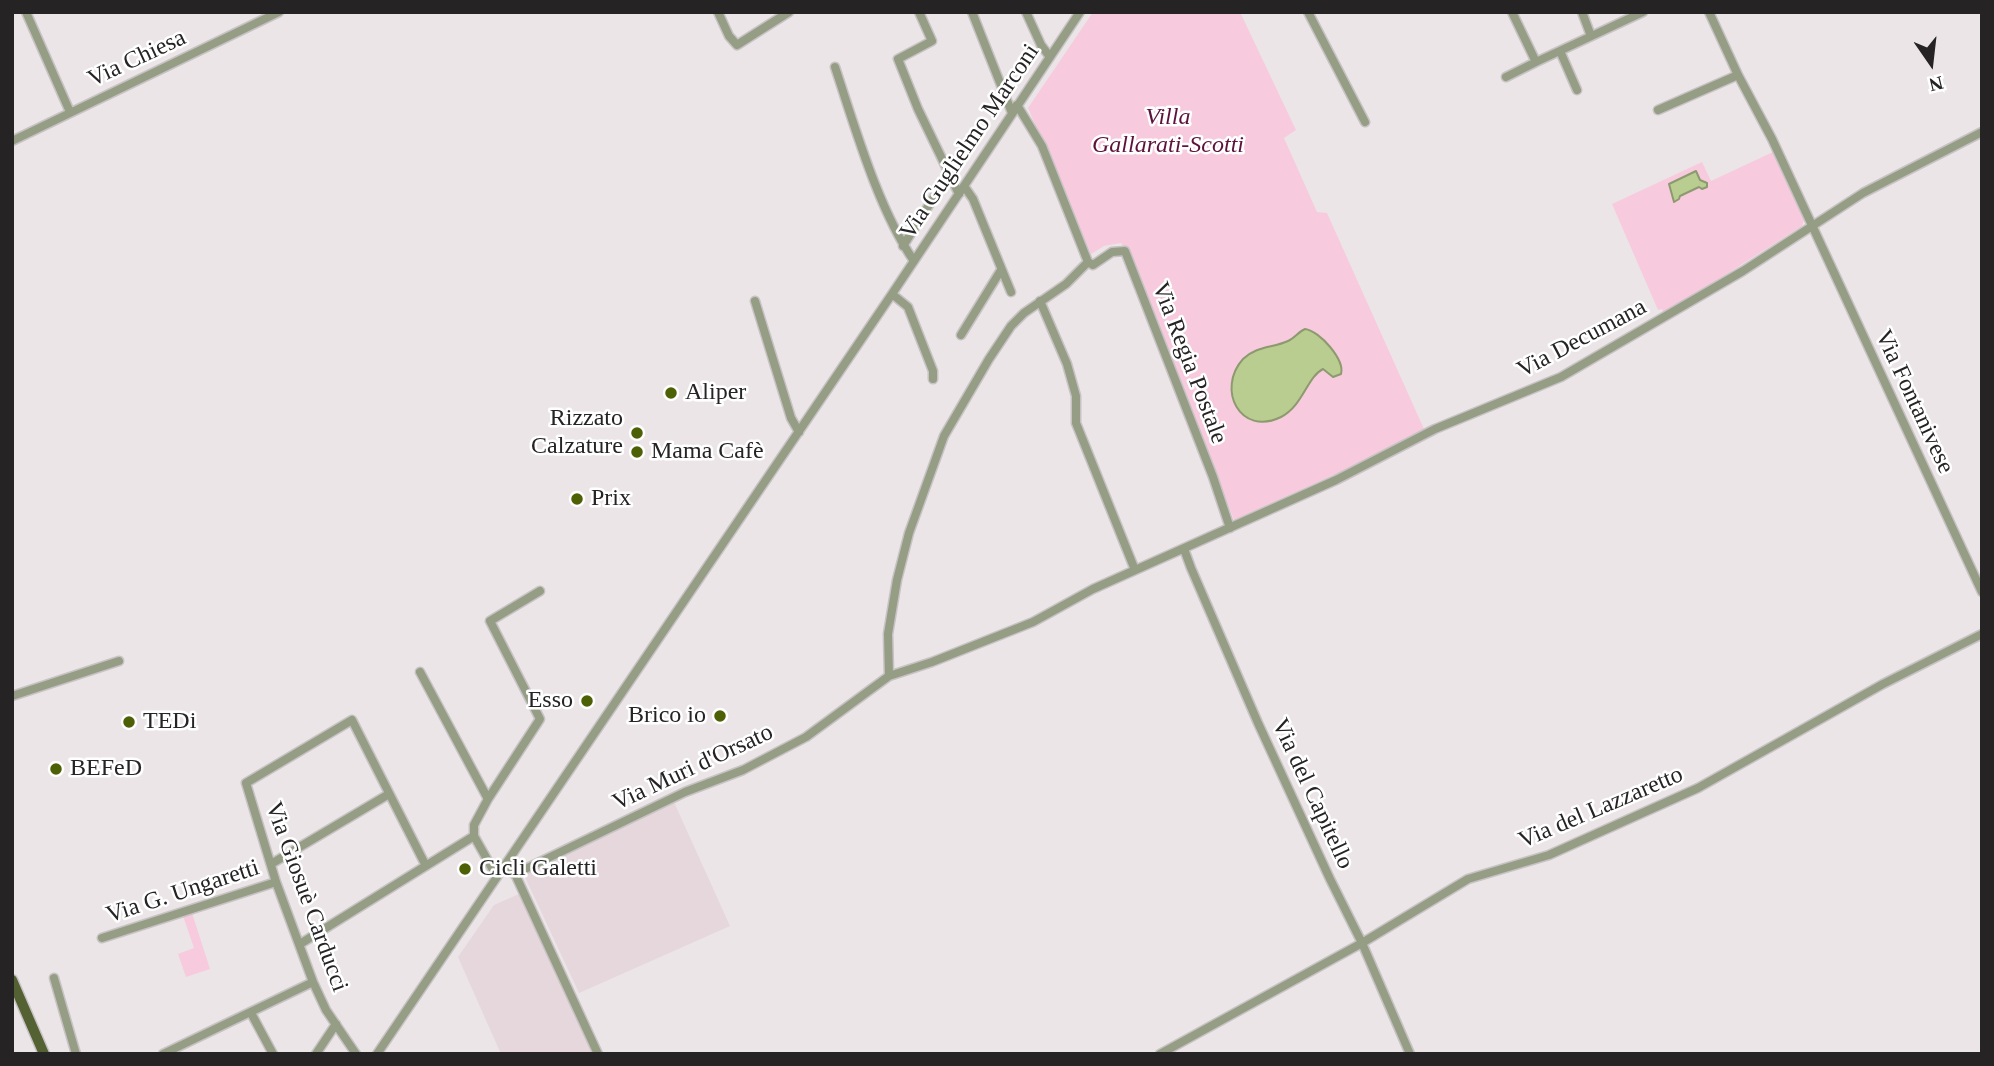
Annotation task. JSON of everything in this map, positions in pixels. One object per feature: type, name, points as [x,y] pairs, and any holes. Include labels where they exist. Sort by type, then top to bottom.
[{"type":"main road","points":[[12,980],[44,1054]]},
{"type":"street","points":[[26,12],[70,112]]},
{"type":"street","name":"Via Chiesa","points":[[12,141],[279,12]]},
{"type":"street","points":[[718,12],[729,36],[737,45],[789,12]]},
{"type":"street","points":[[919,12],[932,41],[898,59],[948,175],[973,199],[1011,292]]},
{"type":"street","points":[[972,12],[1015,109],[1042,146],[1088,262]]},
{"type":"street","points":[[1026,12],[1041,45],[1050,57]]},
{"type":"street","name":"Via Guglielmo Marconi","points":[[377,1054],[1080,12]]},
{"type":"street","points":[[1308,12],[1365,122]]},
{"type":"street","points":[[1512,12],[1536,62]]},
{"type":"street","points":[[1582,12],[1589,37]]},
{"type":"street","points":[[1506,76],[1643,12]]},
{"type":"street","name":"Via Fontanivese","points":[[1709,12],[1772,139],[1982,592]]},
{"type":"street","points":[[1560,51],[1577,89]]},
{"type":"street","points":[[835,67],[882,197],[903,246],[914,261]]},
{"type":"street","points":[[1658,110],[1738,75]]},
{"type":"street","name":"Via Decumana","points":[[1135,570],[1336,480],[1435,429],[1561,377],[1812,228],[1863,193],[1982,132]]},
{"type":"street","points":[[903,246],[948,175]]},
{"type":"street","name":"Via Regia Postale","points":[[889,676],[888,634],[897,580],[909,533],[944,436],[1011,326],[1066,284],[1088,262],[1093,265],[1112,252],[1125,251],[1230,528]]},
{"type":"street","points":[[961,335],[1001,270]]},
{"type":"street","points":[[892,293],[908,307],[933,371],[933,379]]},
{"type":"street","points":[[755,301],[791,418],[799,432]]},
{"type":"street","points":[[1040,302],[1068,364],[1076,396],[1076,424],[1135,570]]},
{"type":"street","name":"Via del Capitello","points":[[1184,549],[1258,723],[1362,943],[1410,1054]]},
{"type":"street","name":"Via Muri d'Orsato","points":[[515,874],[685,792],[743,770],[806,737],[889,676],[1033,622],[1135,570]]},
{"type":"street","points":[[540,591],[490,621],[540,719],[488,799],[474,825],[474,836],[500,873],[515,874],[598,1054]]},
{"type":"street","name":"Via del Lazzaretto","points":[[1160,1054],[1362,943],[1468,879],[1549,855],[1698,788],[1883,684],[1982,634]]},
{"type":"street","points":[[12,696],[119,661]]},
{"type":"street","points":[[421,672],[488,799]]},
{"type":"street","name":"Via Giosuè Carducci","points":[[356,1054],[326,1010],[313,982],[276,882],[246,783],[352,720],[389,794]]},
{"type":"street","points":[[271,864],[389,794],[426,866]]},
{"type":"street","points":[[300,944],[474,836]]},
{"type":"street","name":"Via G. Ungaretti","points":[[102,938],[276,882]]},
{"type":"street","points":[[54,978],[76,1054]]},
{"type":"street","points":[[163,1054],[313,982]]},
{"type":"street","points":[[251,1013],[273,1054]]},
{"type":"street","points":[[316,1054],[336,1024]]},
{"type":"shaded area","points":[[1696,171],[1700,180],[1707,183],[1707,187],[1699,187],[1674,202],[1669,184]]},
{"type":"shaded area","points":[[1305,329],[1318,335],[1330,347],[1339,361],[1341,374],[1333,377],[1323,369],[1313,378],[1295,406],[1281,417],[1254,421],[1244,415],[1236,407],[1232,396],[1235,371],[1243,359],[1259,349],[1288,341]]},
{"type":"shaded area","points":[[673,800],[730,926],[579,993],[525,877],[529,870]]},
{"type":"shaded area","points":[[519,894],[595,1054],[501,1054],[458,957],[494,905]]},
{"type":"green space","name":"Villa Gallarati-Scotti","points":[[1093,12],[1240,12],[1296,130],[1284,138],[1317,212],[1327,213],[1424,429],[1340,472],[1234,520],[1131,258],[1121,243],[1104,246],[1091,254],[1028,108]]},
{"type":"green space","points":[[1773,152],[1803,214],[1802,226],[1664,314],[1662,309],[1658,310],[1612,204],[1702,162],[1711,181]]},
{"type":"green space","points":[[192,913],[210,969],[186,977],[178,954],[194,948],[183,916]]},
{"type":"place","name":"Aliper","points":[[671,393]]},
{"type":"place","name":"Rizzato Calzature","points":[[637,433]]},
{"type":"place","name":"Mama Cafè","points":[[637,452]]},
{"type":"place","name":"Prix","points":[[577,499]]},
{"type":"place","name":"Esso","points":[[587,701]]},
{"type":"place","name":"Brico io","points":[[720,716]]},
{"type":"place","name":"TEDi","points":[[129,722]]},
{"type":"place","name":"BEFeD","points":[[56,769]]},
{"type":"place","name":"Cicli Galetti","points":[[465,869]]}]
